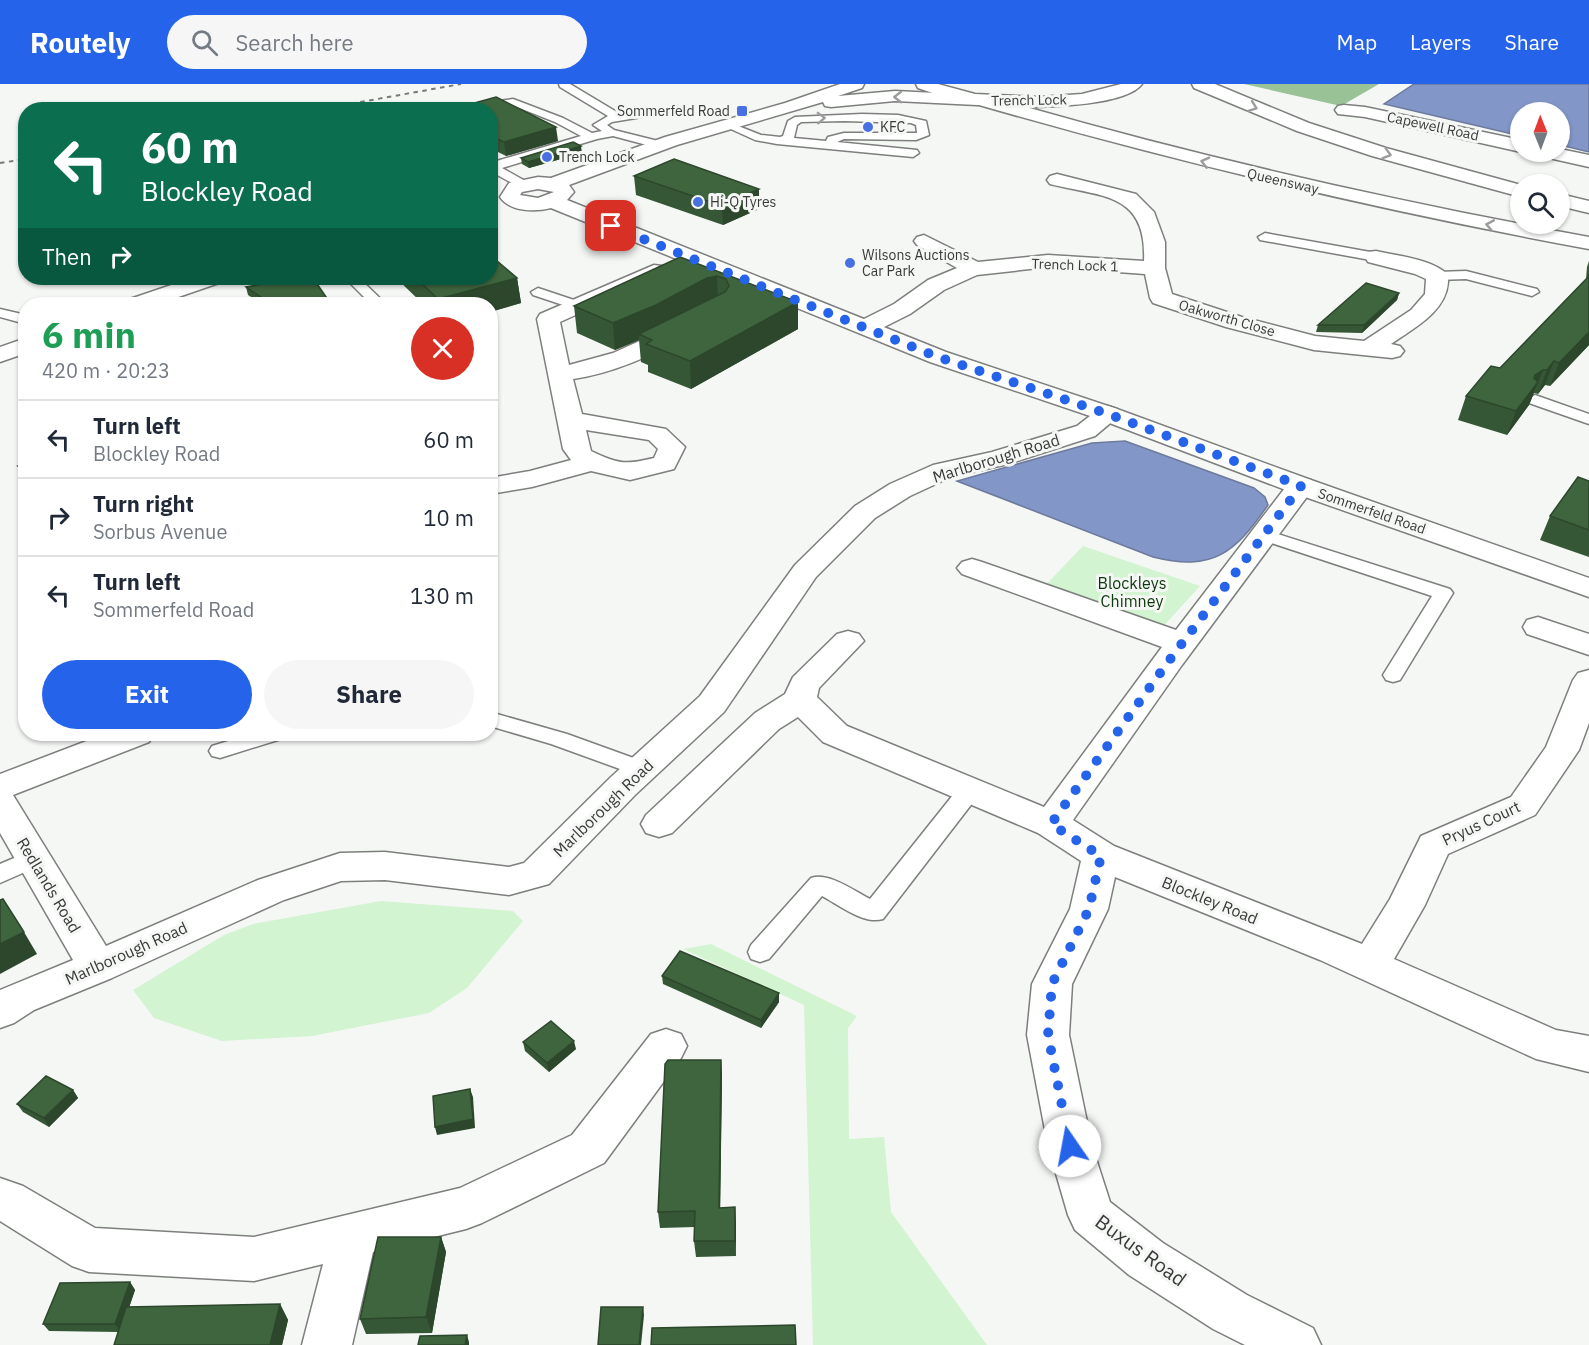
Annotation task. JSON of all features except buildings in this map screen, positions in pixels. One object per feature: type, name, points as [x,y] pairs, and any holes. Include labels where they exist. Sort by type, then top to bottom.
[{"type":"main road","points":[[508,194],[552,193],[662,145],[791,107],[856,84]]},
{"type":"main road","name":"Trench Lock","points":[[924,84],[979,100],[1063,101],[1095,96],[1134,84]]},
{"type":"main road","points":[[1200,84],[1292,123],[1379,152],[1510,187]]},
{"type":"main road","points":[[791,107],[895,96],[979,100]]},
{"type":"main road","name":"Queensway","points":[[979,100],[1136,145],[1262,176],[1440,215],[1589,243]]},
{"type":"main road","name":"Capewell Road","points":[[1344,110],[1365,112],[1510,144]]},
{"type":"main road","points":[[1570,156],[1589,160]]},
{"type":"main road","name":"Oakworth Close","points":[[1057,180],[1129,198],[1147,216],[1155,242],[1154,268],[1161,298],[1234,322],[1314,343],[1392,351]]},
{"type":"main road","name":"Sommerfeld Road","points":[[552,193],[689,256],[868,326],[938,357],[1108,414],[1301,486],[1589,588]]},
{"type":"main road","points":[[1570,202],[1589,207]]},
{"type":"main road","points":[[924,241],[975,269]]},
{"type":"main road","points":[[571,420],[657,434],[672,447],[665,463],[630,472],[605,467],[582,457],[576,449],[548,319],[689,256]]},
{"type":"main road","points":[[1368,349],[1419,315],[1436,296],[1437,276],[1423,269],[1376,257]]},
{"type":"main road","name":"Trench Lock 1","points":[[868,326],[902,309],[951,278],[975,269],[1048,261],[1154,268]]},
{"type":"main road","points":[[158,297],[191,285]]},
{"type":"main road","points":[[559,374],[582,372],[606,365],[700,321]]},
{"type":"main road","points":[[0,355],[18,348]]},
{"type":"main road","name":"Marlborough Road","points":[[0,1011],[20,998],[98,967],[271,890],[340,867],[385,866],[509,881],[536,874],[642,769],[712,704],[805,572],[866,512],[900,490],[942,471],[999,458],[1086,431],[1108,414]]},
{"type":"main road","points":[[498,485],[532,479],[593,462]]},
{"type":"main road","points":[[1051,824],[1301,486]]},
{"type":"main road","points":[[972,568],[1183,644]]},
{"type":"main road","points":[[1538,627],[1589,645]]},
{"type":"main road","points":[[659,824],[767,721],[800,700],[804,684],[848,641]]},
{"type":"main road","name":"Pryus Court","points":[[1370,965],[1406,905],[1434,845],[1523,806],[1562,750],[1589,680]]},
{"type":"main road","name":"Blockley Road","points":[[800,700],[835,734],[1051,824],[1101,856],[1370,965],[1551,1047],[1589,1054]]},
{"type":"main road","points":[[0,787],[116,741]]},
{"type":"main road","name":"Redlands Road","points":[[0,803],[98,967]]},
{"type":"main road","name":"Buxus Road","points":[[1101,856],[1089,909],[1052,984],[1048,1035],[1070,1146],[1091,1215],[1156,1265],[1230,1312],[1296,1345]]},
{"type":"main road","points":[[0,1199],[89,1250],[254,1259],[466,1208],[588,1149],[666,1046]]},
{"type":"main road","points":[[327,1345],[354,1235]]},
{"type":"lane","points":[[564,85],[619,118]]},
{"type":"lane","points":[[497,102],[525,94]]},
{"type":"lane","points":[[498,103],[513,102],[528,106],[591,137]]},
{"type":"lane","points":[[650,113],[619,118],[599,125],[613,133],[662,145]]},
{"type":"lane","points":[[572,114],[583,120],[578,130]]},
{"type":"lane","points":[[777,141],[788,138],[792,123],[799,119],[915,120],[922,123],[923,135],[916,137],[844,136],[832,139],[830,146]]},
{"type":"lane","points":[[728,125],[759,138],[777,141],[913,153]]},
{"type":"lane","points":[[498,165],[591,137],[613,133]]},
{"type":"lane","points":[[498,178],[508,194]]},
{"type":"lane","points":[[1265,237],[1376,257]]},
{"type":"lane","points":[[1437,276],[1466,275],[1532,292]]},
{"type":"lane","points":[[359,285],[371,297]]},
{"type":"lane","points":[[538,292],[575,305]]},
{"type":"lane","points":[[0,313],[18,318]]},
{"type":"lane","points":[[1535,400],[1589,419]]},
{"type":"lane","points":[[1265,535],[1443,593],[1393,675]]},
{"type":"lane","points":[[498,722],[559,739],[642,769]]},
{"type":"lane","points":[[220,751],[251,741]]},
{"type":"lane","points":[[760,952],[819,884],[874,912],[969,790]]},
{"type":"lane","points":[[0,874],[33,858]]},
{"type":"green space","points":[[1244,84],[1379,84],[1341,106]]},
{"type":"green space","name":"Blockleys Chimney","points":[[1083,546],[1200,586],[1159,631],[1041,590]]},
{"type":"green space","points":[[381,901],[513,911],[523,921],[467,988],[429,1013],[312,1036],[222,1041],[154,1018],[133,990],[224,935],[253,924]]},
{"type":"green space","points":[[711,944],[857,1016],[848,1028],[849,1139],[884,1137],[891,1212],[987,1345],[813,1345],[804,1005],[683,949]]},
{"type":"water","points":[[1414,84],[1589,84],[1589,152],[1570,147],[1570,102],[1510,102],[1510,133],[1384,104]]},
{"type":"water","points":[[1125,441],[1254,488],[1265,497],[1268,505],[1245,535],[1221,555],[1192,562],[1174,561],[1153,557],[957,481],[1092,443]]},
{"type":"railway","points":[[361,102],[461,84]]},
{"type":"railway","points":[[0,163],[18,160]]},
{"type":"place","name":"Sommerfeld Road","points":[[742,111]]},
{"type":"place","name":"KFC","points":[[868,127]]},
{"type":"place","name":"Trench Lock","points":[[547,157]]},
{"type":"place","name":"Hi-Q Tyres","points":[[698,202]]},
{"type":"place","name":"Wilsons Auctions Car Park","points":[[850,263]]},
{"type":"route","points":[[611,226],[868,326],[938,357],[1108,414],[1301,486],[1171,658],[1051,824],[1101,856],[1089,909],[1052,984],[1048,1035],[1070,1146]]}]
